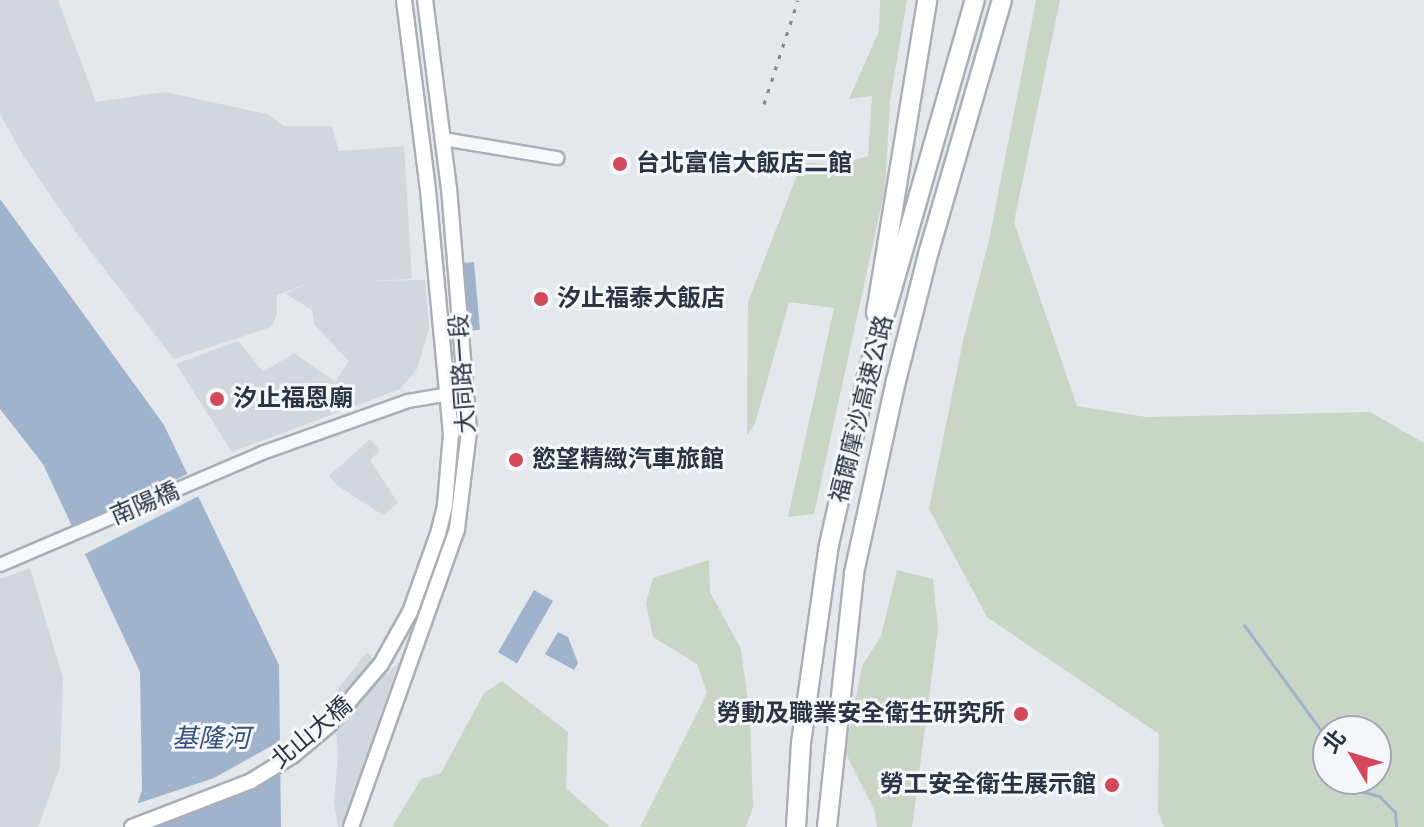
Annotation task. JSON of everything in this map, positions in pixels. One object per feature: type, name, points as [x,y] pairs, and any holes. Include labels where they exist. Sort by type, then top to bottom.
[{"type":"highway","points":[[867,376],[927,0]]},
{"type":"highway","name":"福爾摩沙高速公路","points":[[796,827],[801,743],[829,545],[867,376],[975,0]]},
{"type":"highway","name":"福爾摩沙高速公路","points":[[827,827],[854,573],[925,265],[1002,0]]},
{"type":"main road","name":"大同路一段","points":[[404,0],[428,190],[451,434],[445,505],[410,612]]},
{"type":"main road","name":"大同路一段","points":[[351,827],[457,529],[469,431],[443,139],[425,0]]},
{"type":"main road","name":"北山大橋","points":[[132,827],[239,787],[292,756],[357,695],[381,664],[410,612]]},
{"type":"street","points":[[443,139],[557,158]]},
{"type":"street","name":"南陽橋","points":[[0,565],[262,453],[408,401],[467,391]]},
{"type":"shaded area","points":[[0,0],[58,0],[96,102],[165,92],[267,114],[284,126],[332,126],[339,151],[404,146],[412,279],[366,281],[425,280],[429,329],[417,369],[400,389],[232,452],[176,364],[238,341],[263,372],[294,353],[335,382],[349,361],[314,324],[312,310],[286,294],[309,283],[277,295],[277,314],[271,327],[174,359],[78,235],[24,157],[0,114]]},
{"type":"shaded area","points":[[370,439],[380,450],[370,460],[398,503],[383,515],[338,486],[329,476]]},
{"type":"shaded area","points":[[30,568],[63,678],[60,767],[38,827],[0,827],[0,579]]},
{"type":"shaded area","points":[[367,652],[388,674],[399,661],[342,827],[338,827],[334,802],[338,756],[334,694]]},
{"type":"green space","points":[[880,0],[907,0],[890,101],[885,189],[814,514],[788,517],[834,308],[789,302],[755,424],[747,435],[748,302],[802,162],[838,165],[868,156],[872,96],[849,99],[879,31]]},
{"type":"green space","points":[[1036,0],[1060,0],[1014,222],[1077,406],[1146,417],[1370,412],[1424,443],[1424,827],[1164,827],[1158,812],[1159,734],[987,617],[929,509],[963,341],[989,240]]},
{"type":"green space","points":[[709,560],[710,592],[741,649],[750,717],[753,807],[746,827],[640,827],[707,693],[697,664],[653,637],[646,603],[653,578]]},
{"type":"green space","points":[[897,570],[933,579],[938,629],[912,827],[877,827],[874,809],[845,752],[862,666],[881,636]]},
{"type":"green space","points":[[502,681],[568,732],[566,788],[610,827],[392,827],[421,779],[441,773],[484,693]]},
{"type":"water","name":"基隆河","points":[[0,199],[164,425],[279,665],[281,827],[130,827],[142,790],[140,672],[43,464],[0,409]]},
{"type":"water","points":[[474,262],[480,330],[466,331],[460,263]]},
{"type":"water","points":[[534,590],[553,601],[517,663],[498,652]]},
{"type":"water","points":[[558,632],[568,637],[578,663],[574,670],[545,654]]},
{"type":"pier","points":[[191,472],[202,494],[83,555],[72,533]]},
{"type":"pier","points":[[284,739],[284,767],[126,827],[133,805],[214,778]]},
{"type":"waterway","points":[[1244,625],[1312,718]]},
{"type":"waterway","points":[[1375,795],[1395,812],[1396,827]]},
{"type":"railway","points":[[764,104],[798,0]]},
{"type":"place","name":"台北富信大飯店二館","points":[[620,164]]},
{"type":"place","name":"汐止福泰大飯店","points":[[541,299]]},
{"type":"place","name":"汐止福恩廟","points":[[217,399]]},
{"type":"place","name":"慾望精緻汽車旅館","points":[[516,460]]},
{"type":"place","name":"勞動及職業安全衛生研究所","points":[[1021,714]]},
{"type":"place","name":"勞工安全衛生展示館","points":[[1112,785]]}]
